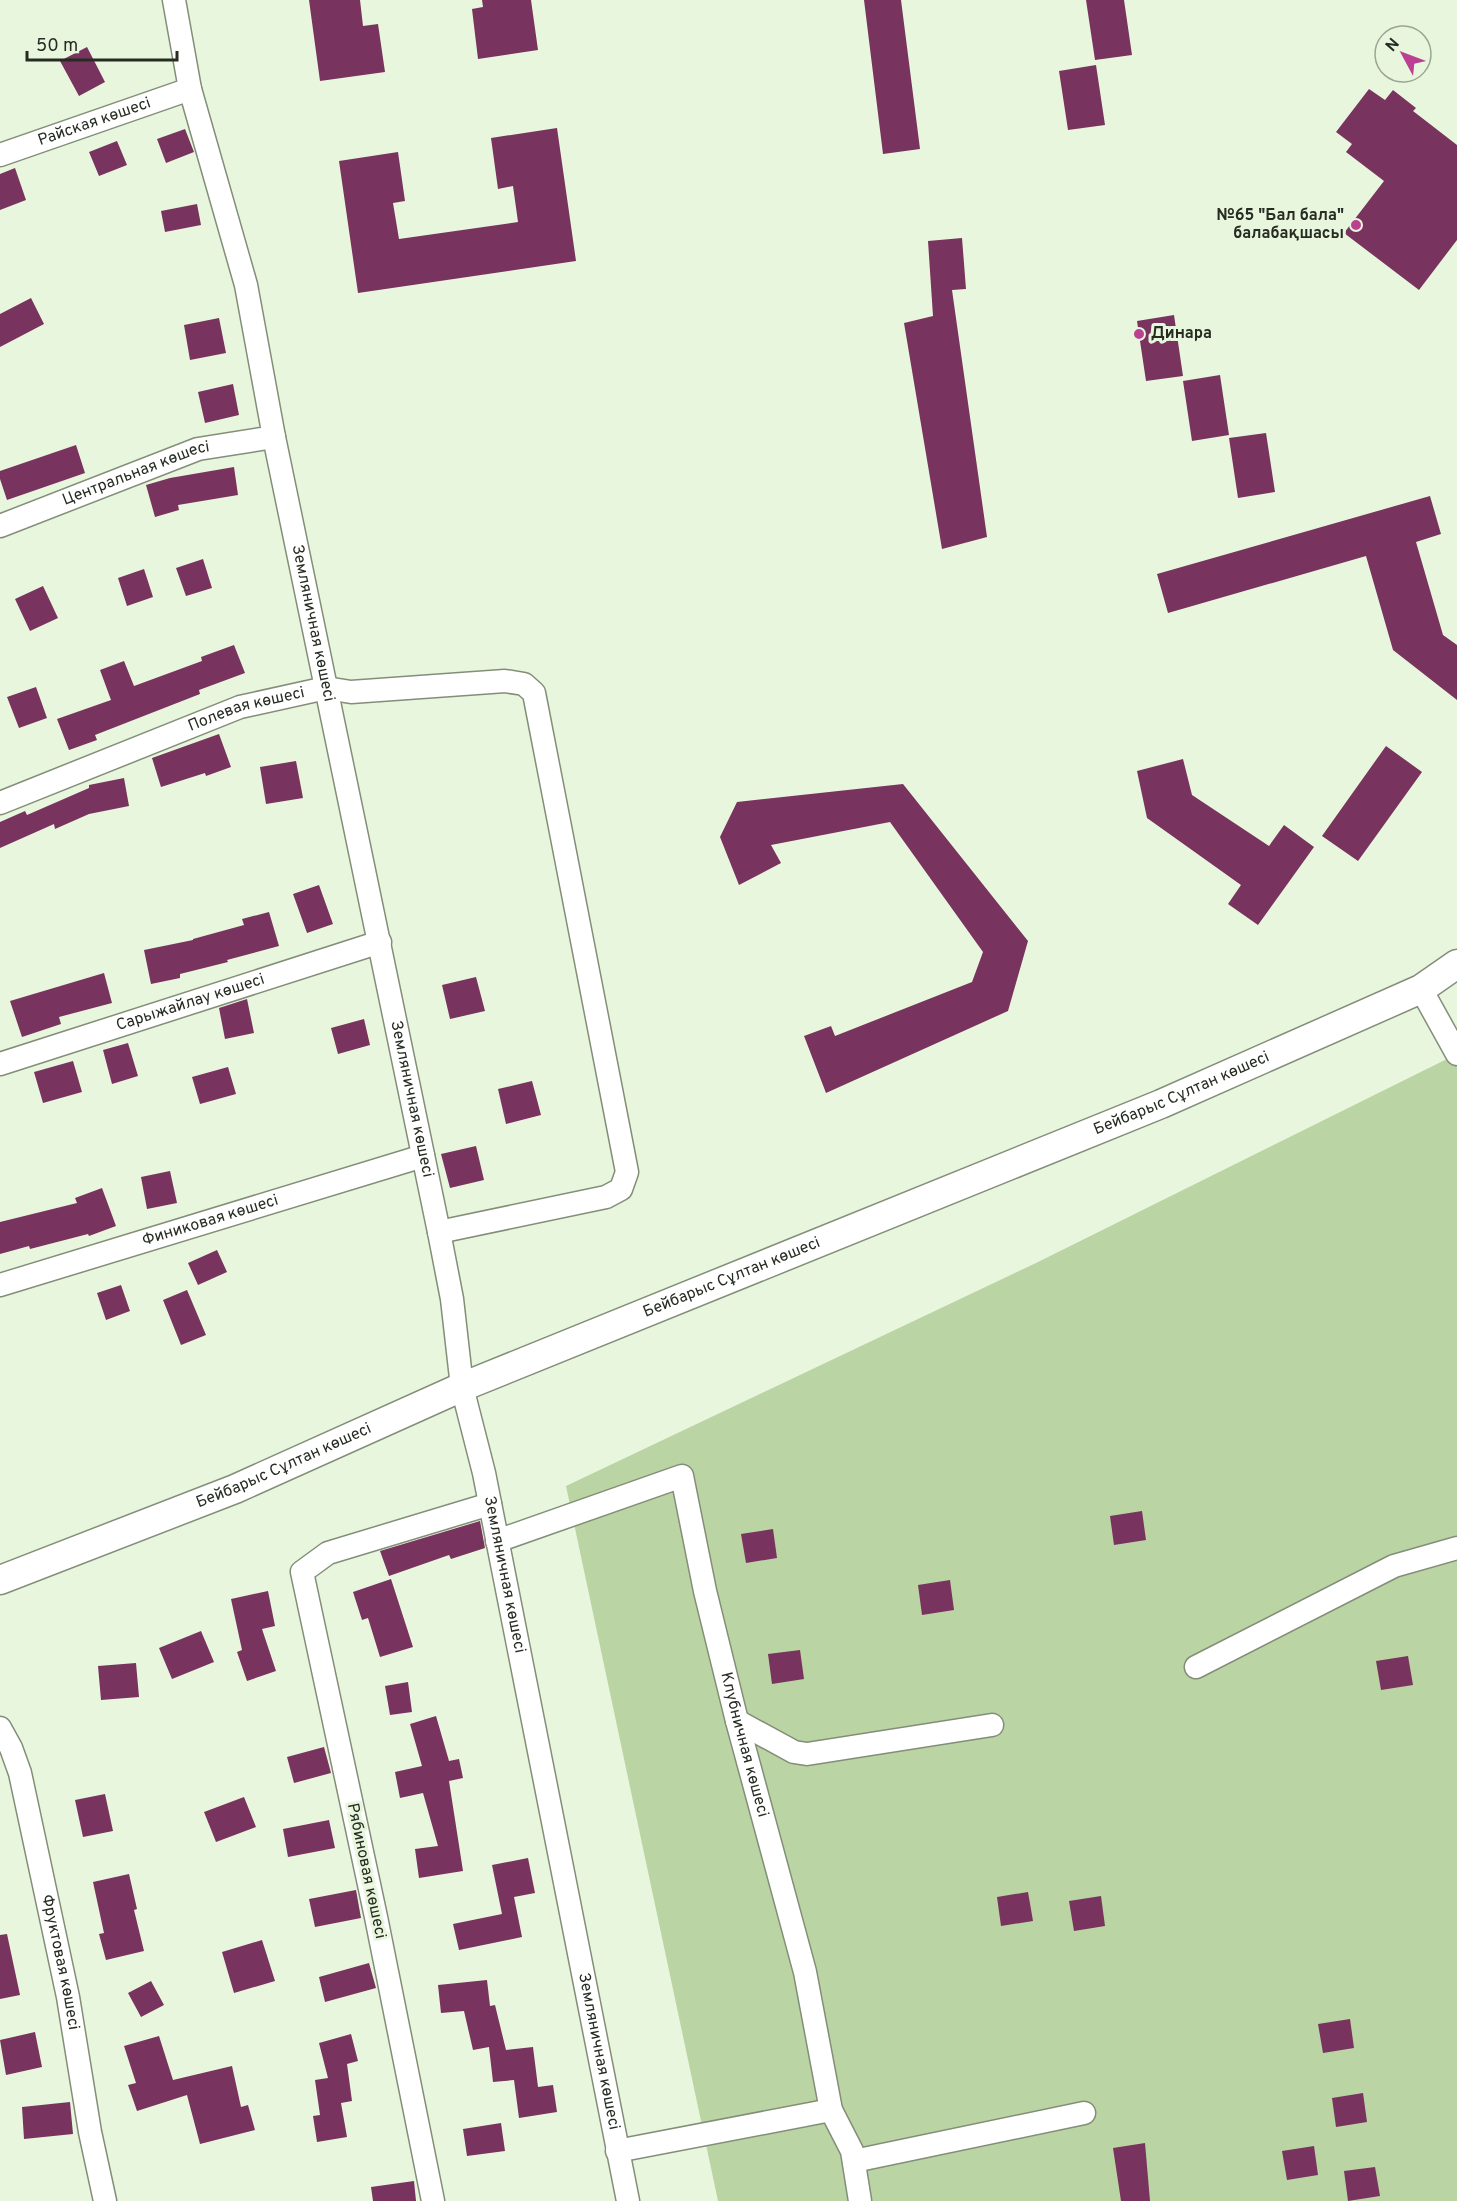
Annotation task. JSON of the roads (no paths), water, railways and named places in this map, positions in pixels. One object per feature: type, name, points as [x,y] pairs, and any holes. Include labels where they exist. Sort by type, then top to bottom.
[{"type":"street","name":"Земляничная көшесі","points":[[174,0],[190,89],[246,285],[274,437],[439,1232],[452,1299],[462,1387],[482,1462],[628,2201]]},
{"type":"street","name":"Райская көшесі","points":[[0,155],[190,89]]},
{"type":"street","name":"Центральная көшесі","points":[[0,526],[198,449],[274,437]]},
{"type":"street","name":"Полевая көшесі","points":[[0,803],[240,707],[326,688],[351,692],[506,681],[524,684],[534,693],[627,1172],[621,1189],[606,1197],[439,1232]]},
{"type":"street","name":"Сарыжайлау көшесі","points":[[0,1064],[380,942]]},
{"type":"street","name":"Бейбарыс Сұлтан көшесі","points":[[0,1580],[235,1489],[462,1387],[1161,1104],[1421,989],[1457,964]]},
{"type":"street","points":[[1421,989],[1457,1054]]},
{"type":"street","name":"Финиковая көшесі","points":[[0,1285],[423,1156]]},
{"type":"street","name":"Клубничная көшесі","points":[[497,1541],[682,1476],[705,1591],[737,1721],[805,1972],[831,2110],[852,2151],[861,2201]]},
{"type":"street","name":"Рябиновая көшесі","points":[[433,2201],[376,1917],[302,1572],[328,1553],[490,1504]]},
{"type":"street","points":[[1196,1667],[1394,1566],[1457,1548]]},
{"type":"street","points":[[737,1721],[794,1752],[807,1754],[992,1725]]},
{"type":"street","name":"Фруктовая көшесі","points":[[0,1728],[11,1748],[20,1773],[68,1997],[90,2132],[105,2201]]},
{"type":"street","points":[[617,2151],[831,2110]]},
{"type":"street","points":[[854,2160],[1084,2113]]},
{"type":"place","name":"№65 \"Бал бала\" балабақшасы","points":[[1356,225]]},
{"type":"place","name":"Динара","points":[[1139,334]]}]
